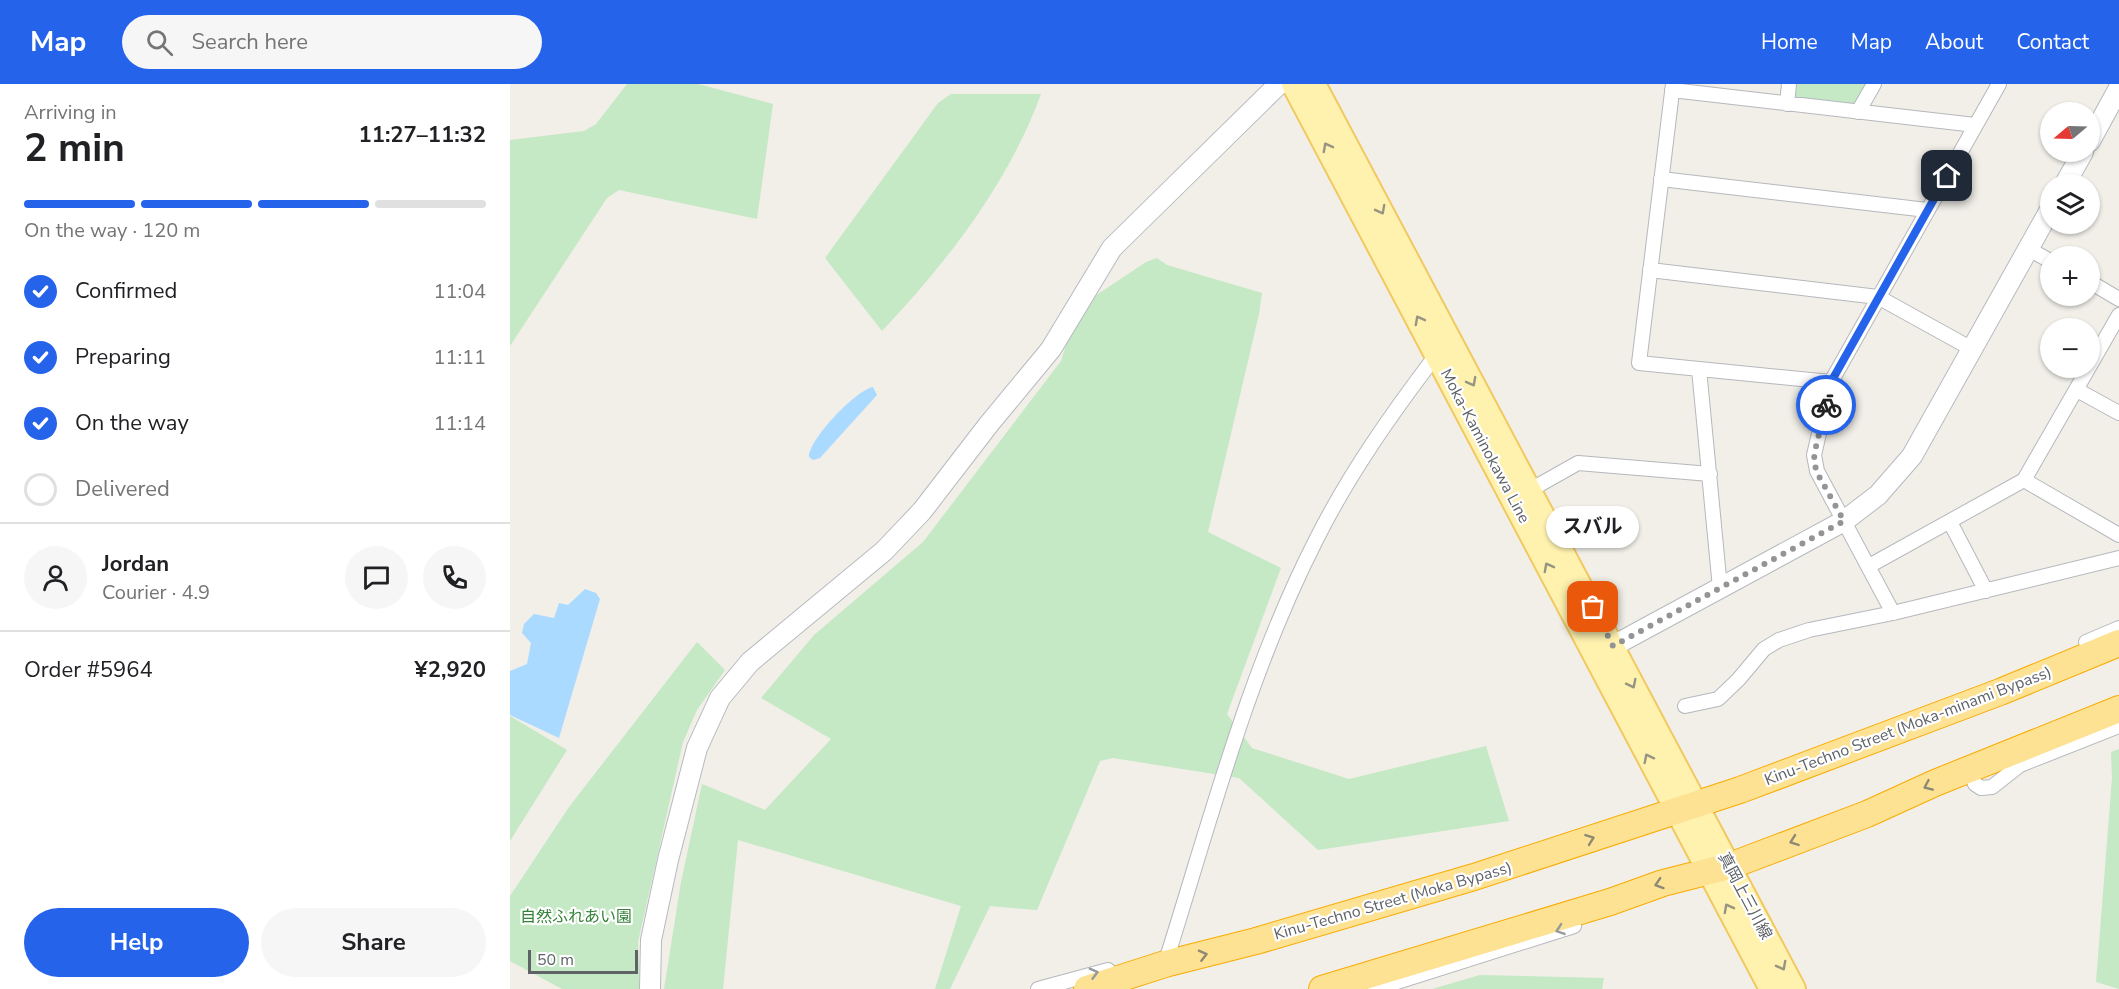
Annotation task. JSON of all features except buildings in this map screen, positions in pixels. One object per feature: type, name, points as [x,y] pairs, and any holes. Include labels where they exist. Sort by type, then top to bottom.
[{"type":"highway","name":"Kinu-Techno Street (Moka-minami Bypass)","points":[[1685,807],[1740,790],[1989,696],[2119,643]]},
{"type":"highway","points":[[1322,989],[1610,902],[1663,882],[1719,869],[1867,814],[1969,769],[2119,709]]},
{"type":"highway","name":"Kinu-Techno Street (Moka Bypass)","points":[[1087,989],[1165,964],[1256,941],[1474,877],[1685,807]]},
{"type":"main road","name":"Moka-Kaminokawa Line","points":[[1293,84],[1437,354],[1604,651],[1685,807]]},
{"type":"main road","name":"Moka-Kaminokawa Line","points":[[1314,84],[1530,490],[1604,651]]},
{"type":"main road","name":"真岡上三川線","points":[[1685,807],[1719,869],[1794,989]]},
{"type":"main road","name":"真岡上三川線","points":[[1719,869],[1771,989]]},
{"type":"street","points":[[650,989],[651,940],[668,860],[697,748],[720,698],[750,662],[884,551],[922,511],[1051,349],[1112,248],[1279,84]]},
{"type":"street","points":[[1787,104],[1789,84]]},
{"type":"street","points":[[1858,112],[1874,84]]},
{"type":"street","points":[[1893,613],[1816,471],[1814,455],[1831,382],[1999,84]]},
{"type":"street","points":[[1831,382],[1639,363],[1672,87],[1787,104],[1976,125]]},
{"type":"street","points":[[2100,123],[2119,88]]},
{"type":"street","points":[[1661,179],[1927,210]]},
{"type":"street","points":[[1604,651],[1844,521],[1878,495],[1912,456],[2040,229]]},
{"type":"street","points":[[2029,249],[2040,255]]},
{"type":"street","points":[[1650,270],[1878,297],[1972,350]]},
{"type":"street","points":[[2100,288],[2119,299]]},
{"type":"street","points":[[1869,566],[2024,480],[2119,315]]},
{"type":"street","points":[[1038,989],[1119,967],[1165,964],[1244,716],[1283,612],[1337,501],[1388,420],[1437,354]]},
{"type":"street","points":[[1699,369],[1720,588]]},
{"type":"street","points":[[2077,390],[2119,413]]},
{"type":"street","points":[[1530,490],[1578,463],[1710,474]]},
{"type":"street","points":[[2024,480],[2119,536]]},
{"type":"street","points":[[1950,522],[1986,591]]},
{"type":"street","points":[[1685,706],[1718,699],[1738,680],[1764,649],[1779,640],[1809,630],[1893,613],[2119,558]]},
{"type":"street","points":[[2086,642],[2119,628]]},
{"type":"street","points":[[1969,769],[1975,784],[1981,788],[1992,788],[2020,765],[2119,726]]},
{"type":"street","points":[[1375,989],[1584,922],[1610,902]]},
{"type":"green space","points":[[627,84],[698,84],[773,104],[757,219],[619,190],[607,198],[510,346],[510,140],[584,131],[596,124]]},
{"type":"green space","points":[[1792,84],[1870,84],[1853,107],[1795,97]]},
{"type":"green space","points":[[951,94],[1041,94],[1011,159],[974,220],[930,278],[882,331],[825,258],[938,103]]},
{"type":"green space","points":[[1157,258],[1167,265],[1262,293],[1208,532],[1281,568],[1227,714],[1252,748],[1349,779],[1486,746],[1509,821],[1318,850],[1239,778],[1113,758],[1100,761],[1037,910],[990,906],[950,989],[935,989],[961,906],[738,840],[723,989],[664,989],[681,882],[702,784],[765,810],[831,739],[761,698],[814,635],[923,542],[1061,361],[1077,308],[1146,262]]},
{"type":"green space","name":"自然ふれあい園","points":[[697,642],[725,670],[697,710],[683,742],[638,942],[640,989],[562,989],[510,961],[510,896],[569,807]]},
{"type":"green space","points":[[510,716],[567,750],[510,841]]},
{"type":"green space","points":[[2119,749],[2119,989],[2096,982],[2112,778],[2111,752]]},
{"type":"green space","points":[[1480,975],[1604,978],[1602,989],[1432,989]]},
{"type":"water","points":[[873,387],[877,395],[820,458],[813,460],[809,457],[817,439],[835,416],[865,390]]},
{"type":"water","points":[[585,589],[596,593],[600,599],[559,738],[510,715],[510,671],[527,664],[531,643],[522,633],[524,624],[534,614],[554,618],[559,603],[568,605]]},
{"type":"way so far","points":[[1593,607],[1613,646],[1844,521],[1816,471],[1814,455],[1826,405]]},
{"type":"place","name":"スバル","points":[[1593,607]]},
{"type":"route","points":[[1826,405],[1831,382],[1947,176]]}]
